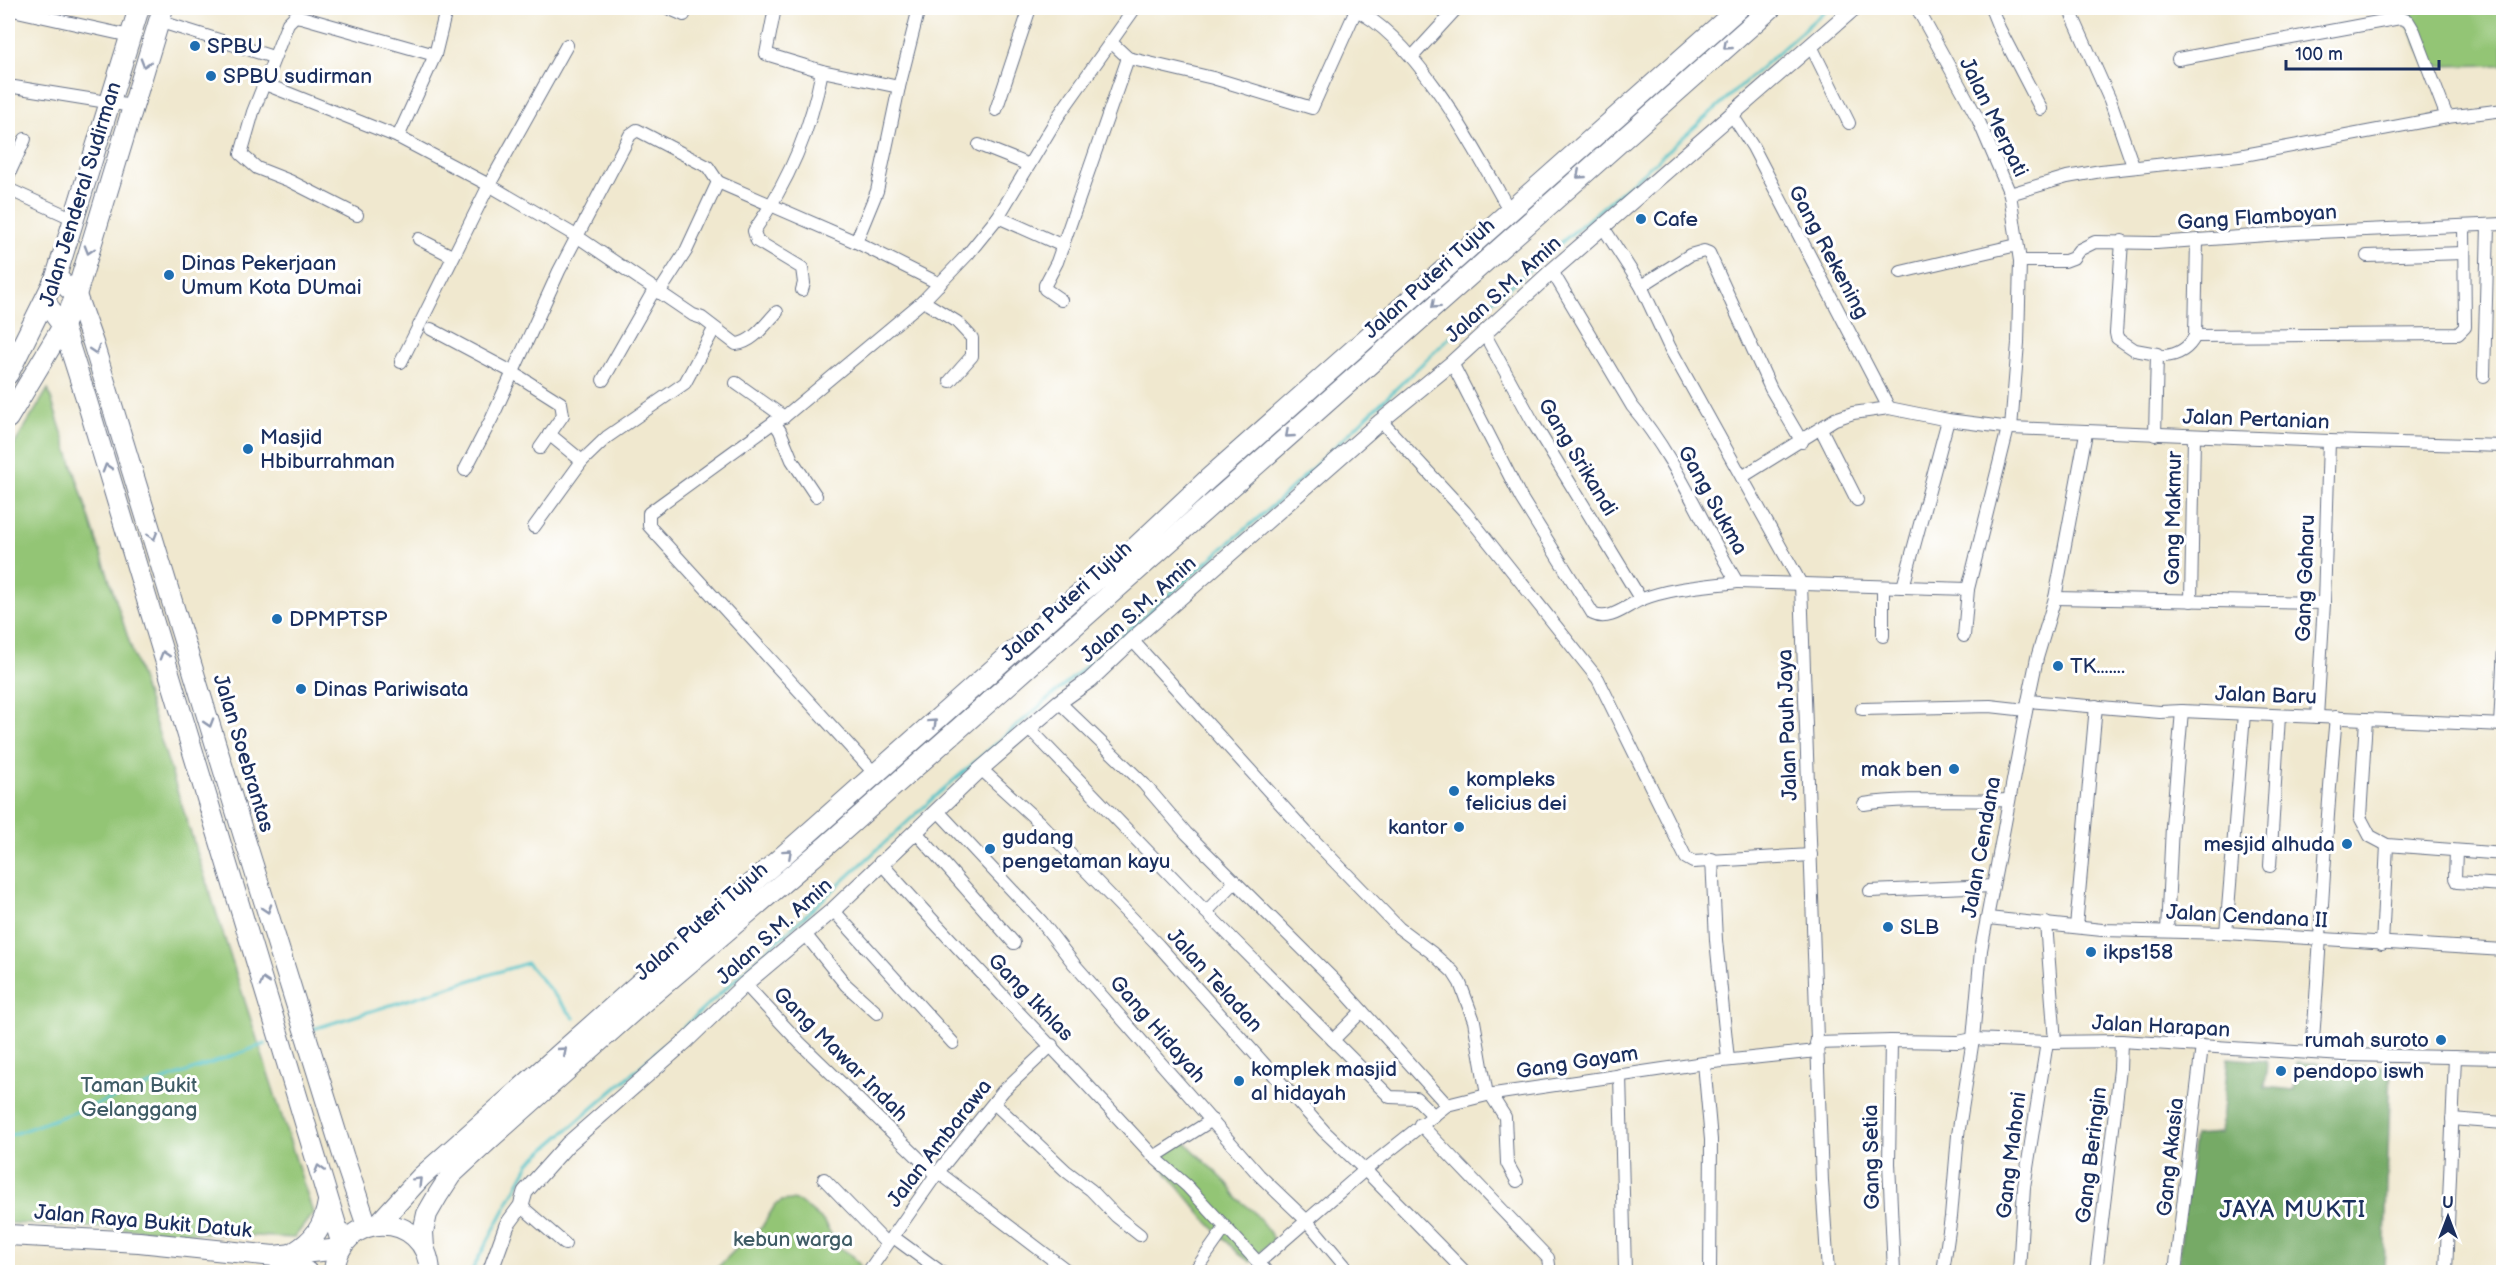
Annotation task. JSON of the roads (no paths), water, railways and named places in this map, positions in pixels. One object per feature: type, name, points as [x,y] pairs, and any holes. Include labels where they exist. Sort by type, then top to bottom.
[{"type":"main road","name":"Jalan Jenderal Sudirman","points":[[8,374],[56,277],[139,8]]},
{"type":"main road","name":"Jalan Puteri Tujuh","points":[[341,1247],[353,1233],[373,1225],[430,1169],[1068,603],[1125,557],[1208,478],[1739,8]]},
{"type":"main road","name":"Jalan Puteri Tujuh","points":[[430,1272],[423,1232],[427,1214],[451,1175],[640,1005],[826,846],[1771,8]]},
{"type":"main road","name":"Jalan Jenderal Sudirman","points":[[8,418],[63,326],[76,295],[160,14]]},
{"type":"main road","points":[[56,277],[76,295]]},
{"type":"main road","name":"Jalan Soebrantas","points":[[76,295],[93,343],[231,795],[359,1202],[373,1225]]},
{"type":"main road","points":[[45,302],[63,326],[209,800],[341,1247],[334,1272]]},
{"type":"main road","points":[[209,800],[231,795]]},
{"type":"main road","points":[[359,1202],[380,1208],[399,1200]]},
{"type":"main road","points":[[283,1255],[307,1245],[320,1230],[328,1202]]},
{"type":"main road","points":[[373,1225],[392,1225],[404,1230],[415,1237],[424,1248]]},
{"type":"main road","name":"Jalan Raya Bukit Datuk","points":[[8,1235],[139,1242],[283,1255],[341,1247]]},
{"type":"main road","name":"Jalan Raya Bukit Datuk","points":[[283,1255],[307,1272]]},
{"type":"street","points":[[668,8],[684,15]]},
{"type":"street","points":[[775,8],[766,54],[822,71],[899,87]]},
{"type":"street","points":[[856,242],[877,191],[899,87],[919,8]]},
{"type":"street","points":[[996,110],[1030,8]]},
{"type":"street","points":[[876,775],[648,522],[649,513],[651,509],[779,419],[924,301],[968,254],[998,217],[1059,115],[1134,8]]},
{"type":"street","points":[[1111,42],[1128,58],[1213,78],[1312,108],[1356,8],[1388,32],[1412,57],[1470,138],[1509,210]]},
{"type":"street","points":[[1412,57],[1457,8]]},
{"type":"street","name":"Jalan S.M. Amin","points":[[490,1272],[507,1225],[521,1206],[525,1192],[568,1144],[832,910],[880,862],[981,769],[1059,702],[1090,680],[1132,640],[1381,421],[1452,363],[1552,271],[1854,8]]},
{"type":"street","name":"Jalan Merpati","points":[[1917,8],[1978,119],[2010,194],[2020,261],[2018,343],[2009,428],[1968,589],[1964,636]]},
{"type":"street","points":[[1991,8],[1999,28],[2042,109]]},
{"type":"street","points":[[2069,8],[2110,100],[2133,166]]},
{"type":"street","points":[[8,9],[130,36]]},
{"type":"street","points":[[160,14],[273,57]]},
{"type":"street","points":[[399,137],[435,55],[445,14]]},
{"type":"street","points":[[357,215],[290,181],[257,168],[241,154],[252,112],[266,84],[273,57],[288,22],[295,16],[435,55]]},
{"type":"street","points":[[2178,59],[2400,18],[2408,21],[2414,31],[2446,117]]},
{"type":"street","points":[[401,362],[489,185],[567,45]]},
{"type":"street","points":[[1812,46],[1849,123]]},
{"type":"street","points":[[1061,300],[1045,289],[1045,285],[1063,246],[1128,58]]},
{"type":"street","points":[[802,290],[804,283],[802,268],[757,241],[754,231],[772,206],[798,154],[822,71]]},
{"type":"street","points":[[266,84],[399,137],[489,185],[578,237],[693,315],[702,318],[736,344],[743,344],[777,312]]},
{"type":"street","points":[[8,86],[132,106]]},
{"type":"street","points":[[2010,194],[2067,177],[2133,166],[2256,154],[2446,117],[2504,110]]},
{"type":"street","name":"Gang Rekening","points":[[1732,115],[1753,147],[1889,408]]},
{"type":"street","points":[[465,470],[492,418],[559,271],[630,135],[637,130],[708,167],[718,182],[856,242],[940,284]]},
{"type":"street","points":[[8,177],[26,139]]},
{"type":"street","points":[[979,145],[1029,165]]},
{"type":"street","points":[[603,380],[657,291],[686,250],[718,182]]},
{"type":"street","points":[[8,189],[74,219]]},
{"type":"street","points":[[998,217],[1063,246]]},
{"type":"street","name":"Gang Flamboyan","points":[[2020,261],[2065,261],[2073,258],[2079,250],[2095,242],[2156,243],[2296,233],[2504,224]]},
{"type":"street","points":[[2484,376],[2488,225]]},
{"type":"street","points":[[2195,336],[2458,334],[2465,327],[2464,226]]},
{"type":"street","name":"Jalan Pauh Jaya","points":[[1603,227],[1641,286],[1670,348],[1802,584],[1822,1182],[1828,1272]]},
{"type":"street","points":[[419,239],[452,256]]},
{"type":"street","points":[[2122,241],[2117,338],[2135,350],[2161,355],[2181,351],[2191,344],[2195,336],[2197,241]]},
{"type":"street","points":[[1901,272],[2017,245]]},
{"type":"street","points":[[1641,286],[1690,255],[1704,251],[1709,254],[1771,388],[1802,442]]},
{"type":"street","points":[[2367,256],[2464,254]]},
{"type":"street","name":"Gang Sukma","points":[[1552,271],[1632,406],[1647,424],[1673,466],[1737,582],[1968,589]]},
{"type":"street","points":[[924,301],[957,322],[972,338],[972,356],[950,381]]},
{"type":"street","points":[[431,329],[512,372],[561,403],[563,415],[540,448]]},
{"type":"street","points":[[534,527],[582,461],[607,437],[685,383],[714,329]]},
{"type":"street","name":"Gang Srikandi","points":[[1484,333],[1539,433],[1641,600]]},
{"type":"street","points":[[2155,435],[2161,355]]},
{"type":"street","points":[[1452,363],[1521,498],[1593,614],[1600,618],[1641,600],[1672,591],[1737,582]]},
{"type":"street","points":[[736,383],[779,419],[780,431],[792,460],[816,496]]},
{"type":"street","name":"Jalan Pertanian","points":[[1742,477],[1802,442],[1806,435],[1835,420],[1853,413],[1889,408],[1948,420],[2009,428],[2086,433],[2504,446]]},
{"type":"street","points":[[1903,587],[1948,420]]},
{"type":"street","points":[[1381,421],[1465,512],[1598,679],[1686,858],[1693,862],[1712,859],[1812,855]]},
{"type":"street","points":[[1821,429],[1857,500]]},
{"type":"street","name":"Jalan Cendana","points":[[1943,1272],[1951,1217],[1958,1135],[1973,1039],[1981,950],[2027,705],[2037,658],[2055,598],[2086,433]]},
{"type":"street","points":[[549,434],[582,461]]},
{"type":"street","name":"Gang Makmur","points":[[2191,601],[2194,436]]},
{"type":"street","name":"Gang Gaharu","points":[[2317,717],[2324,603],[2329,441]]},
{"type":"street","points":[[1883,587],[1883,636]]},
{"type":"street","points":[[2055,598],[2324,603]]},
{"type":"street","points":[[1132,640],[1306,832],[1399,928],[1453,972],[1460,983],[1474,1021],[1489,1095],[1505,1117],[1507,1163],[1517,1181]]},
{"type":"street","points":[[2502,725],[2504,647]]},
{"type":"street","points":[[1059,702],[1144,784],[1234,882],[1362,1011],[1447,1105]]},
{"type":"street","name":"Jalan Baru","points":[[1862,710],[2027,705],[2096,706],[2160,712],[2182,711],[2502,725]]},
{"type":"street","points":[[2076,927],[2096,706]]},
{"type":"street","points":[[2167,931],[2172,826],[2182,711]]},
{"type":"street","points":[[2226,933],[2244,714]]},
{"type":"street","points":[[2270,866],[2278,716]]},
{"type":"street","points":[[2312,1052],[2321,939],[2327,809],[2336,717]]},
{"type":"street","points":[[2366,719],[2360,817],[2370,836],[2387,845],[2504,854]]},
{"type":"street","points":[[1029,728],[1206,912],[1390,1097],[1416,1098],[1434,1116]]},
{"type":"street","name":"Jalan Teladan","points":[[981,769],[1040,823],[1103,888],[1165,953],[1324,1131],[1465,1272]]},
{"type":"street","points":[[1864,804],[1892,800],[1970,802],[2008,800]]},
{"type":"street","name":"Gang Hidayah","points":[[937,810],[1041,921],[1074,964],[1259,1175],[1307,1221],[1350,1272]]},
{"type":"street","points":[[915,831],[1014,943]]},
{"type":"street","points":[[2382,944],[2387,845]]},
{"type":"street","points":[[2456,851],[2455,878],[2457,882],[2504,885]]},
{"type":"street","points":[[1712,859],[1716,940],[1728,1059]]},
{"type":"street","name":"Gang Ikhlas","points":[[880,862],[964,956],[1052,1046],[1154,1157],[1187,1186],[1262,1268]]},
{"type":"street","points":[[1206,912],[1234,882]]},
{"type":"street","points":[[1870,891],[1993,886]]},
{"type":"street","points":[[832,910],[953,1043]]},
{"type":"street","name":"Jalan Cendana II","points":[[1988,918],[2076,927],[2226,933],[2504,950]]},
{"type":"street","name":"Gang Mahoni","points":[[2019,1272],[2024,1188],[2051,1042],[2046,923]]},
{"type":"street","points":[[805,934],[846,985],[877,1013]]},
{"type":"street","name":"Gang Mawar Indah","points":[[746,984],[800,1043],[937,1173],[1069,1272]]},
{"type":"street","points":[[1333,1040],[1362,1011]]},
{"type":"street","name":"Jalan Harapan","points":[[1817,1047],[1891,1041],[1958,1042],[1973,1039],[2051,1042],[2121,1041],[2312,1052],[2504,1058]]},
{"type":"street","name":"Gang Setia","points":[[1891,1041],[1889,1163],[1894,1272]]},
{"type":"street","name":"Gang Beringin","points":[[2096,1272],[2121,1069],[2121,1041]]},
{"type":"street","name":"Jalan Ambarawa","points":[[869,1272],[937,1173],[1003,1091],[1052,1046]]},
{"type":"street","name":"Gang Akasia","points":[[2175,1272],[2202,1046]]},
{"type":"street","name":"Gang Gayam","points":[[1262,1268],[1307,1221],[1420,1124],[1447,1105],[1489,1095],[1817,1047]]},
{"type":"street","points":[[2446,1272],[2455,1057]]},
{"type":"street","points":[[1704,1063],[1711,1140],[1710,1272]]},
{"type":"street","points":[[1620,1075],[1625,1272]]},
{"type":"street","points":[[995,1101],[998,1107],[1066,1171],[1091,1190],[1116,1216],[1140,1235]]},
{"type":"street","points":[[2452,1119],[2504,1123]]},
{"type":"street","points":[[1154,1157],[1212,1120]]},
{"type":"street","points":[[1420,1124],[1548,1258],[1550,1272]]},
{"type":"street","points":[[824,1179],[889,1240],[941,1272]]},
{"type":"street","points":[[521,1206],[565,1244]]},
{"type":"street","points":[[1194,1272],[1225,1228]]},
{"type":"waterway","points":[[471,1272],[530,1162],[639,1068],[939,793],[1278,501],[1448,339],[1643,173],[1828,8]]},
{"type":"waterway","points":[[313,1029],[527,963],[574,1018]]},
{"type":"waterway","points":[[8,1136],[265,1044]]},
{"type":"place","name":"SPBU","points":[[195,46]]},
{"type":"place","name":"SPBU sudirman","points":[[211,76]]},
{"type":"place","name":"Cafe","points":[[1641,219]]},
{"type":"place","name":"Dinas Pekerjaan Umum Kota DUmai","points":[[169,275]]},
{"type":"place","name":"Masjid Hbiburrahman","points":[[248,449]]},
{"type":"place","name":"DPMPTSP","points":[[277,619]]},
{"type":"place","name":"TK.......","points":[[2058,666]]},
{"type":"place","name":"Dinas Pariwisata","points":[[301,689]]},
{"type":"place","name":"mak ben","points":[[1954,769]]},
{"type":"place","name":"kompleks felicius dei","points":[[1454,791]]},
{"type":"place","name":"kantor","points":[[1459,827]]},
{"type":"place","name":"mesjid alhuda","points":[[2347,844]]},
{"type":"place","name":"gudang pengetaman kayu","points":[[990,849]]},
{"type":"place","name":"SLB","points":[[1888,927]]},
{"type":"place","name":"ikps158","points":[[2091,952]]},
{"type":"place","name":"rumah suroto","points":[[2441,1040]]},
{"type":"place","name":"pendopo iswh","points":[[2281,1071]]},
{"type":"place","name":"komplek masjid al hidayah","points":[[1239,1081]]},
{"type":"district","name":"JAYA MUKTI","points":[[2293,1209]]},
{"type":"park label","name":"Taman Bukit Gelanggang","points":[[139,1097]]},
{"type":"park label","name":"kebun warga","points":[[793,1239]]}]
